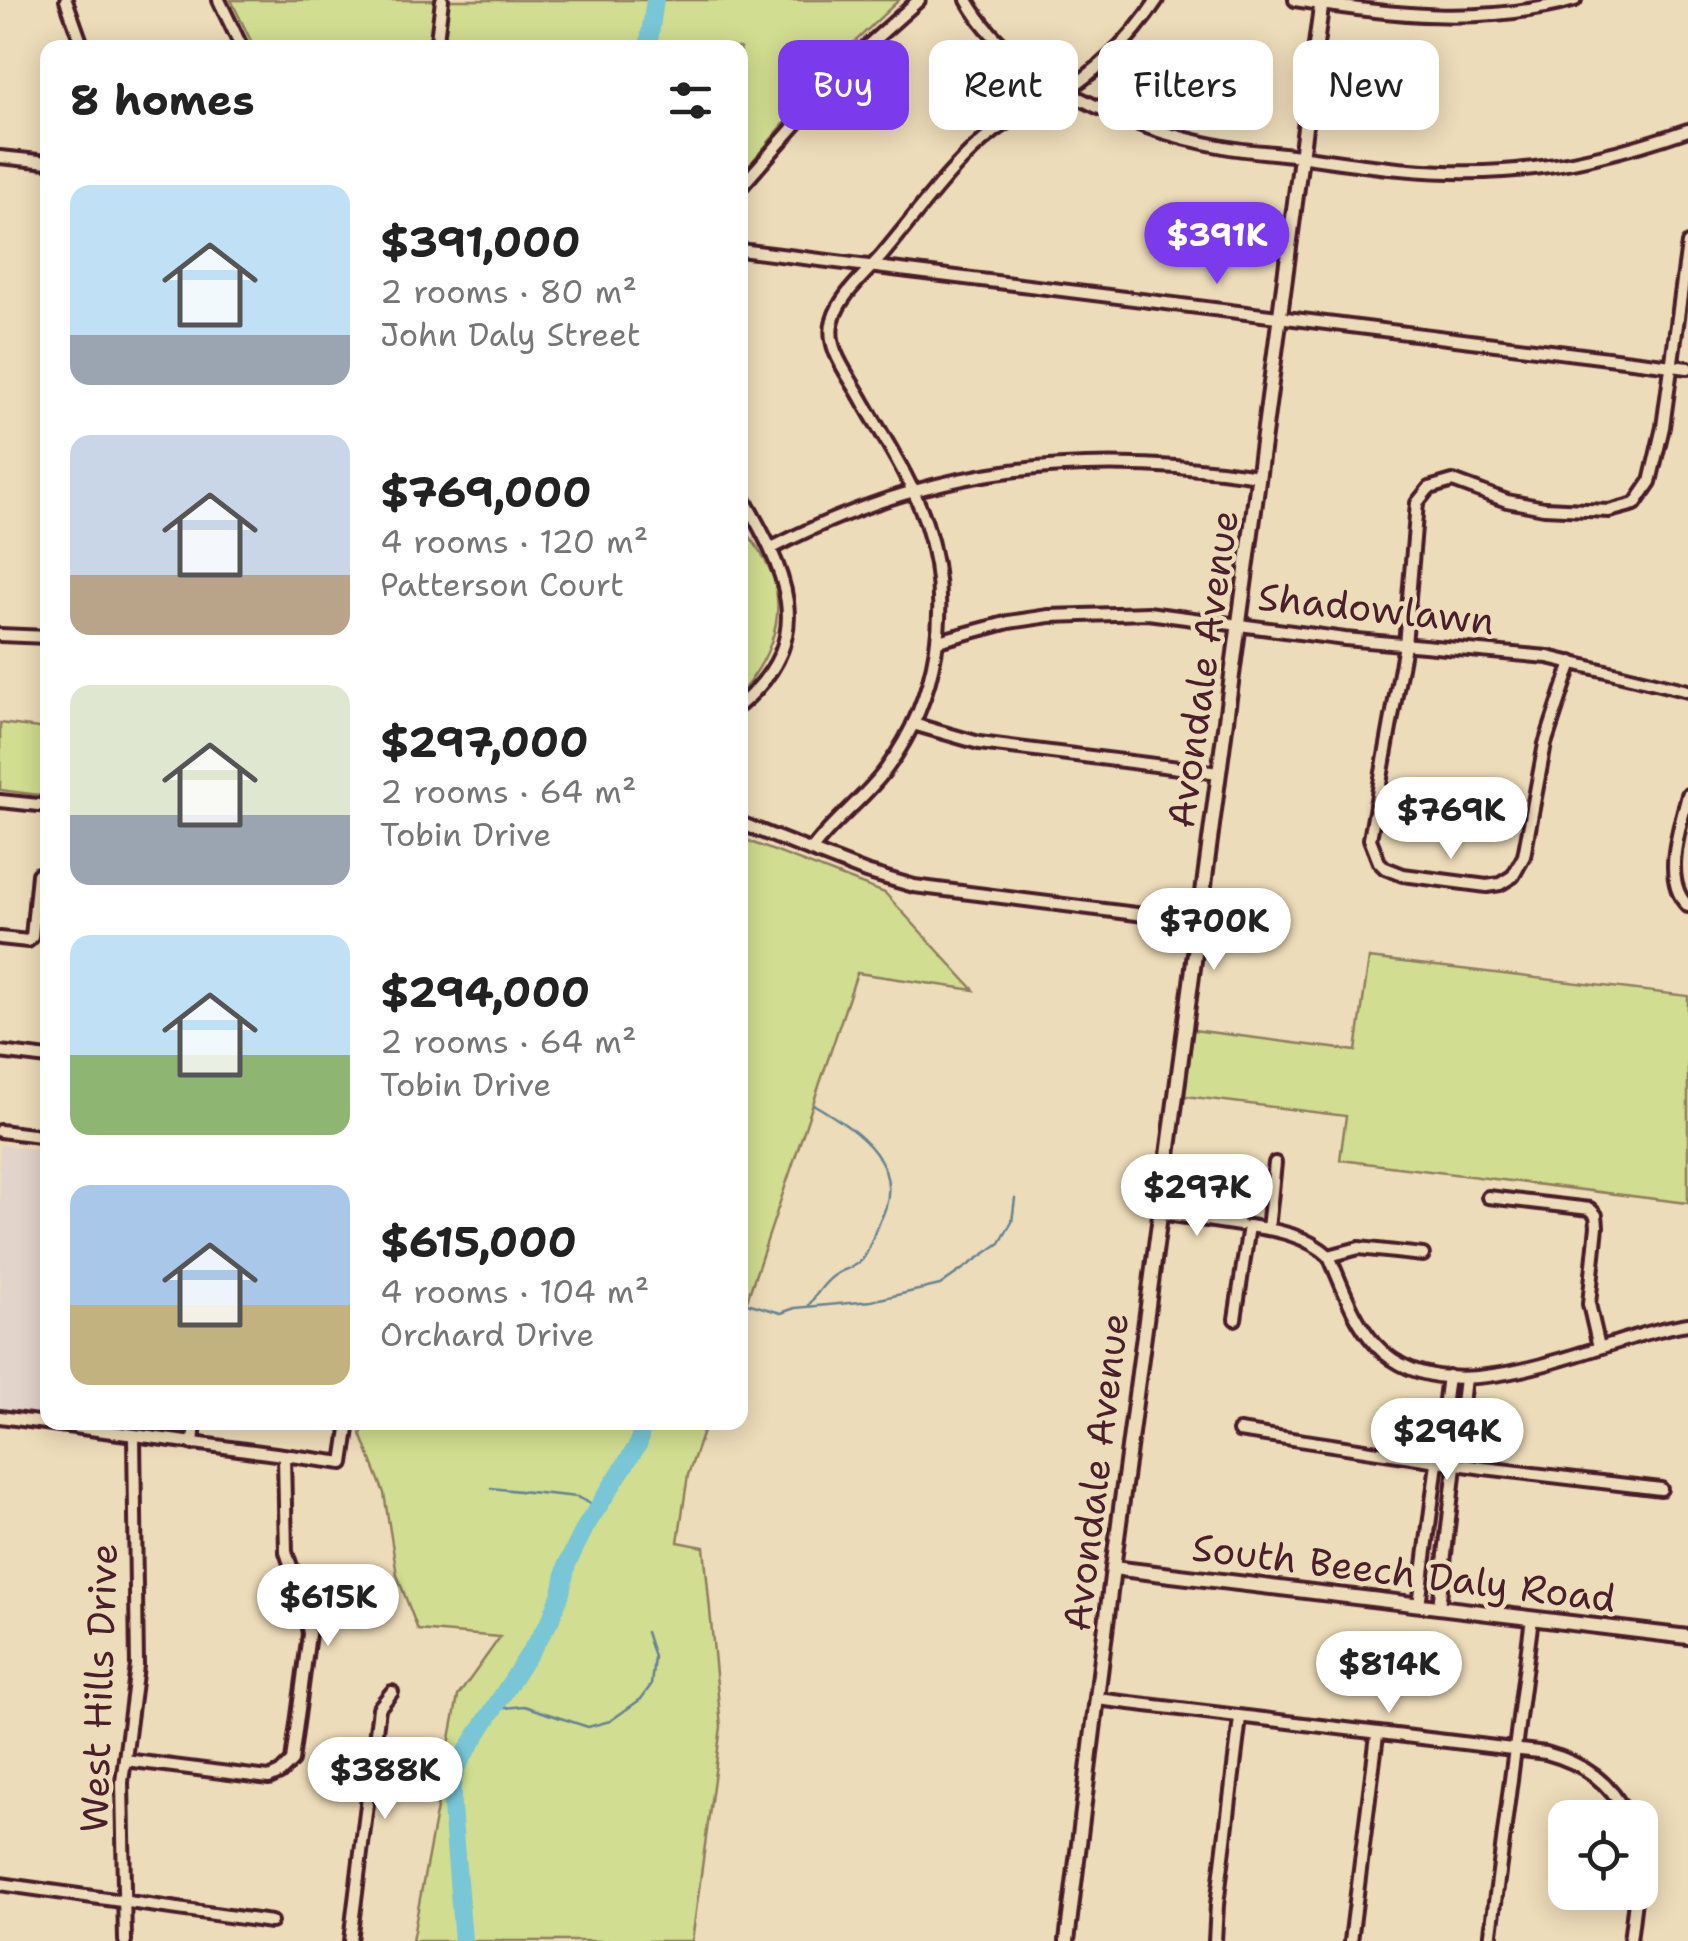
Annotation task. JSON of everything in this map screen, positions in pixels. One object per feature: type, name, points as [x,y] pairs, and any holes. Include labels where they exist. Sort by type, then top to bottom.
[{"type":"street","points":[[66,0],[80,40]]},
{"type":"street","points":[[219,0],[238,40]]},
{"type":"street","points":[[437,40],[442,0]]},
{"type":"street","points":[[748,179],[855,57],[919,0]]},
{"type":"street","points":[[967,0],[1000,40]]},
{"type":"street","points":[[1078,82],[1114,55],[1157,0]]},
{"type":"street","points":[[1295,0],[1450,16],[1536,10],[1575,0]]},
{"type":"street","name":"Avondale Avenue","points":[[1068,1941],[1113,1568],[1322,2]]},
{"type":"street","points":[[1078,96],[1113,113],[1197,141],[1240,150],[1424,171],[1501,171],[1598,157],[1688,130]]},
{"type":"street","points":[[810,851],[876,783],[913,724],[928,686],[938,641],[936,563],[926,524],[832,340],[832,324],[837,310],[874,265],[980,144],[998,130]]},
{"type":"street","points":[[0,157],[40,161]]},
{"type":"street","points":[[1572,662],[1545,744],[1521,864],[1506,881],[1487,886],[1403,876],[1385,868],[1370,838],[1405,644],[1417,503],[1436,484],[1454,481],[1507,501],[1544,508],[1609,512],[1631,506],[1642,496],[1650,482],[1663,426],[1688,244]]},
{"type":"street","points":[[748,251],[1688,368]]},
{"type":"street","points":[[772,548],[838,516],[912,492],[998,472],[1080,463],[1158,464],[1258,476]]},
{"type":"street","points":[[748,506],[772,548],[785,584],[787,629],[768,676],[748,697]]},
{"type":"street","name":"Shadowlawn","points":[[938,641],[1009,622],[1082,613],[1148,613],[1405,644],[1494,650],[1572,662],[1688,691]]},
{"type":"street","points":[[0,635],[40,638]]},
{"type":"street","points":[[913,724],[979,743],[1219,773]]},
{"type":"street","points":[[1684,902],[1674,884],[1674,868],[1688,795]]},
{"type":"street","points":[[0,801],[40,805]]},
{"type":"street","points":[[748,826],[866,872],[936,890],[1200,922]]},
{"type":"street","points":[[0,938],[28,941],[32,937],[40,874]]},
{"type":"street","points":[[0,1052],[40,1057]]},
{"type":"street","points":[[0,1131],[40,1136]]},
{"type":"street","points":[[1268,1229],[1275,1163]]},
{"type":"street","points":[[1488,1197],[1590,1209],[1596,1215],[1589,1304],[1599,1346]]},
{"type":"street","points":[[1160,1213],[1240,1225]]},
{"type":"street","points":[[1235,1319],[1249,1226],[1306,1240],[1329,1256],[1361,1327],[1382,1352],[1414,1368],[1448,1376],[1522,1372],[1664,1327],[1688,1324]]},
{"type":"street","points":[[1329,1256],[1359,1248],[1423,1255]]},
{"type":"street","points":[[1420,1605],[1448,1376]]},
{"type":"street","points":[[1439,1607],[1465,1378]]},
{"type":"street","points":[[0,1417],[40,1423]]},
{"type":"street","points":[[87,1430],[343,1463],[347,1430]]},
{"type":"street","points":[[193,1444],[194,1430]]},
{"type":"street","points":[[1239,1432],[1437,1462],[1661,1489]]},
{"type":"street","name":"West Hills Drive","points":[[125,1941],[122,1782],[138,1666],[134,1437]]},
{"type":"street","points":[[125,1760],[269,1778],[292,1761],[308,1649],[304,1604],[286,1552],[284,1456]]},
{"type":"street","name":"South Beech Daly Road","points":[[1113,1568],[1688,1637]]},
{"type":"street","points":[[1490,1941],[1532,1618]]},
{"type":"street","points":[[350,1941],[379,1708],[392,1692]]},
{"type":"street","points":[[1097,1698],[1564,1758],[1584,1768],[1618,1800]]},
{"type":"street","points":[[1216,1941],[1240,1718]]},
{"type":"street","points":[[1352,1941],[1377,1734]]},
{"type":"street","points":[[0,1884],[271,1922]]},
{"type":"street","points":[[1630,1941],[1634,1910]]},
{"type":"shaded area","points":[[0,1145],[40,1150],[40,1413],[0,1408]]},
{"type":"green space","points":[[231,0],[899,0],[857,40],[778,40],[779,130],[748,166],[748,40],[251,40]]},
{"type":"green space","points":[[748,533],[769,567],[777,599],[775,629],[748,683]]},
{"type":"green space","points":[[0,723],[40,728],[40,795],[0,790]]},
{"type":"green space","points":[[748,841],[885,893],[974,990],[857,973],[748,1297]]},
{"type":"green space","points":[[1369,958],[1688,996],[1688,1203],[1340,1160],[1346,1116],[1185,1096],[1193,1030],[1356,1051]]},
{"type":"green space","points":[[362,1430],[704,1430],[688,1475],[678,1542],[704,1547],[721,1727],[692,1941],[412,1941],[458,1696],[500,1637],[418,1630],[397,1575],[384,1493]]},
{"type":"waterway","points":[[649,40],[655,0]]},
{"type":"waterway","points":[[809,1305],[831,1278],[865,1256],[887,1204],[888,1185],[875,1152],[847,1126],[813,1104]]},
{"type":"waterway","points":[[748,1303],[781,1313],[795,1308],[871,1301],[940,1285],[1000,1243],[1012,1222],[1015,1198]]},
{"type":"waterway","points":[[463,1941],[452,1808],[457,1766],[550,1621],[567,1564],[586,1526],[639,1443],[641,1430]]},
{"type":"waterway","points":[[491,1488],[577,1497],[598,1507]]},
{"type":"waterway","points":[[495,1709],[524,1706],[588,1727],[610,1721],[641,1699],[651,1685],[654,1657],[646,1632]]}]
